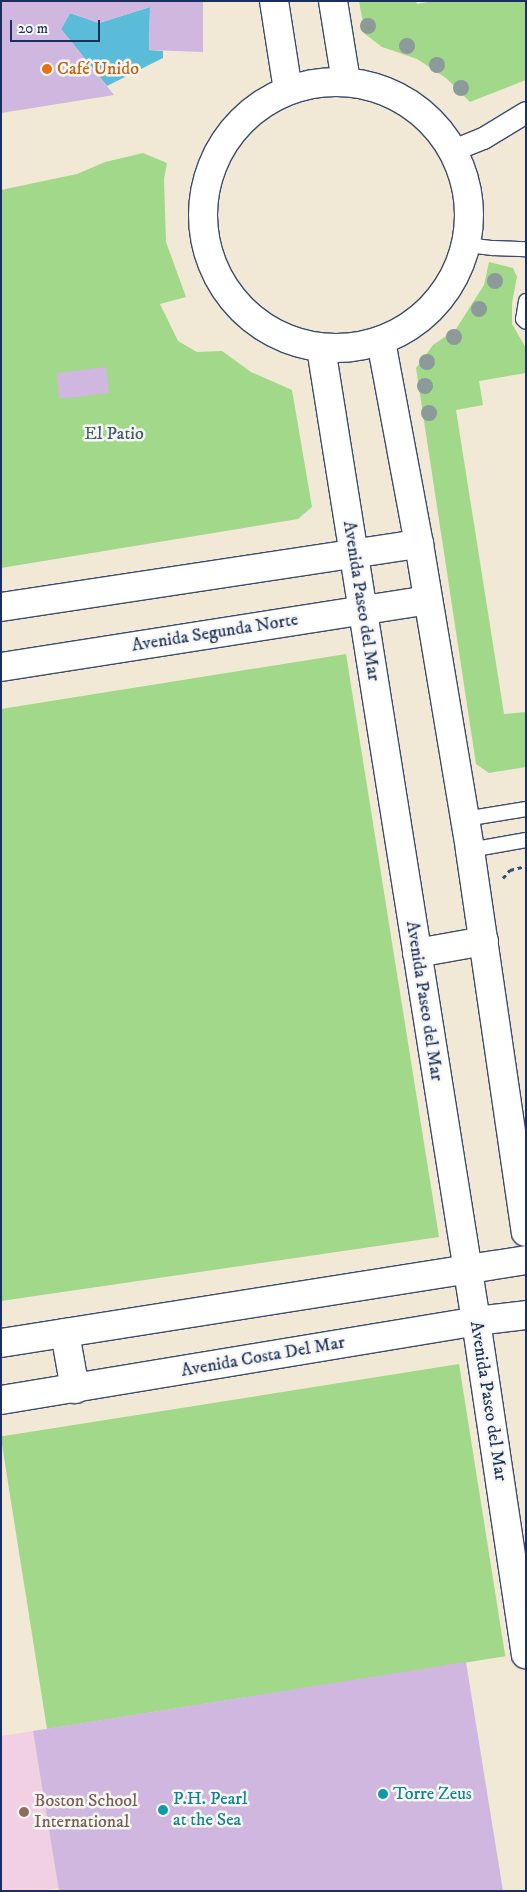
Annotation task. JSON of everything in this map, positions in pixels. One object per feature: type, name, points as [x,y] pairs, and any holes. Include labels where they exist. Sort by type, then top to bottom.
[{"type":"street","points":[[274,1],[288,90]]},
{"type":"street","points":[[333,1],[346,81]]},
{"type":"street","points":[[346,81],[386,91],[425,115],[453,150],[466,180],[471,212],[467,245],[450,286],[420,319],[381,341],[352,348],[321,348],[277,336],[241,310],[215,274],[202,232],[204,187],[220,146],[250,112],[288,90],[315,83],[346,81]]},
{"type":"street","points":[[453,150],[483,138],[526,112]]},
{"type":"street","points":[[381,341],[419,544],[465,819],[526,1232]]},
{"type":"street","name":"Avenida Paseo del Mar","points":[[321,348],[466,1269],[476,1321],[526,1654]]},
{"type":"street","points":[[1,608],[354,552],[419,544]]},
{"type":"street","name":"Avenida Segunda Norte","points":[[1,667],[428,600]]},
{"type":"street","points":[[417,954],[484,941]]},
{"type":"street","points":[[1,1343],[526,1260]]},
{"type":"street","name":"Avenida Costa Del Mar","points":[[1,1400],[476,1321],[526,1315]]},
{"type":"street","points":[[65,1333],[75,1389]]},
{"type":"lane","points":[[467,245],[526,249]]},
{"type":"lane","points":[[526,301],[523,319],[526,322]]},
{"type":"lane","points":[[465,819],[526,809]]},
{"type":"lane","points":[[470,850],[526,840]]},
{"type":"path","points":[[501,880],[510,870],[526,866]]},
{"type":"shaded area","name":"Boston School International","points":[[33,1731],[59,1888],[41,1891],[1,1891],[1,1736]]},
{"type":"green space","points":[[359,1],[416,1],[417,4],[433,1],[526,1],[526,80],[470,102],[446,78],[417,59],[382,47],[365,34]]},
{"type":"green space","name":"El Patio","points":[[143,153],[167,163],[164,179],[166,242],[186,297],[160,304],[178,341],[197,352],[222,351],[251,372],[292,390],[312,507],[298,519],[1,568],[1,190],[77,174],[105,162]]},
{"type":"green space","points":[[489,262],[513,268],[517,277],[512,303],[512,324],[526,348],[526,373],[479,381],[483,405],[456,410],[504,714],[526,712],[526,767],[489,773],[476,764],[416,368],[433,345],[456,329],[484,285]]},
{"type":"green space","points":[[346,654],[439,1237],[1,1301],[1,709]]},
{"type":"green space","points":[[459,1364],[505,1656],[47,1729],[1,1437]]},
{"type":"water","points":[[150,7],[149,50],[163,51],[163,58],[107,86],[61,29],[70,13],[99,23]]},
{"type":"building","name":"Café Unido","points":[[1,1],[203,1],[203,52],[149,50],[150,7],[99,23],[70,13],[61,29],[114,95],[1,113]]},
{"type":"building","points":[[106,367],[109,393],[60,399],[56,373]]},
{"type":"building","points":[[466,1662],[503,1891],[59,1891],[33,1731]]},
{"type":"place","name":"Café Unido","points":[[47,69]]},
{"type":"place","name":"Torre Zeus","points":[[383,1794]]},
{"type":"place","name":"P.H. Pearl at the Sea","points":[[163,1810]]},
{"type":"place","name":"Boston School International","points":[[24,1812]]}]
